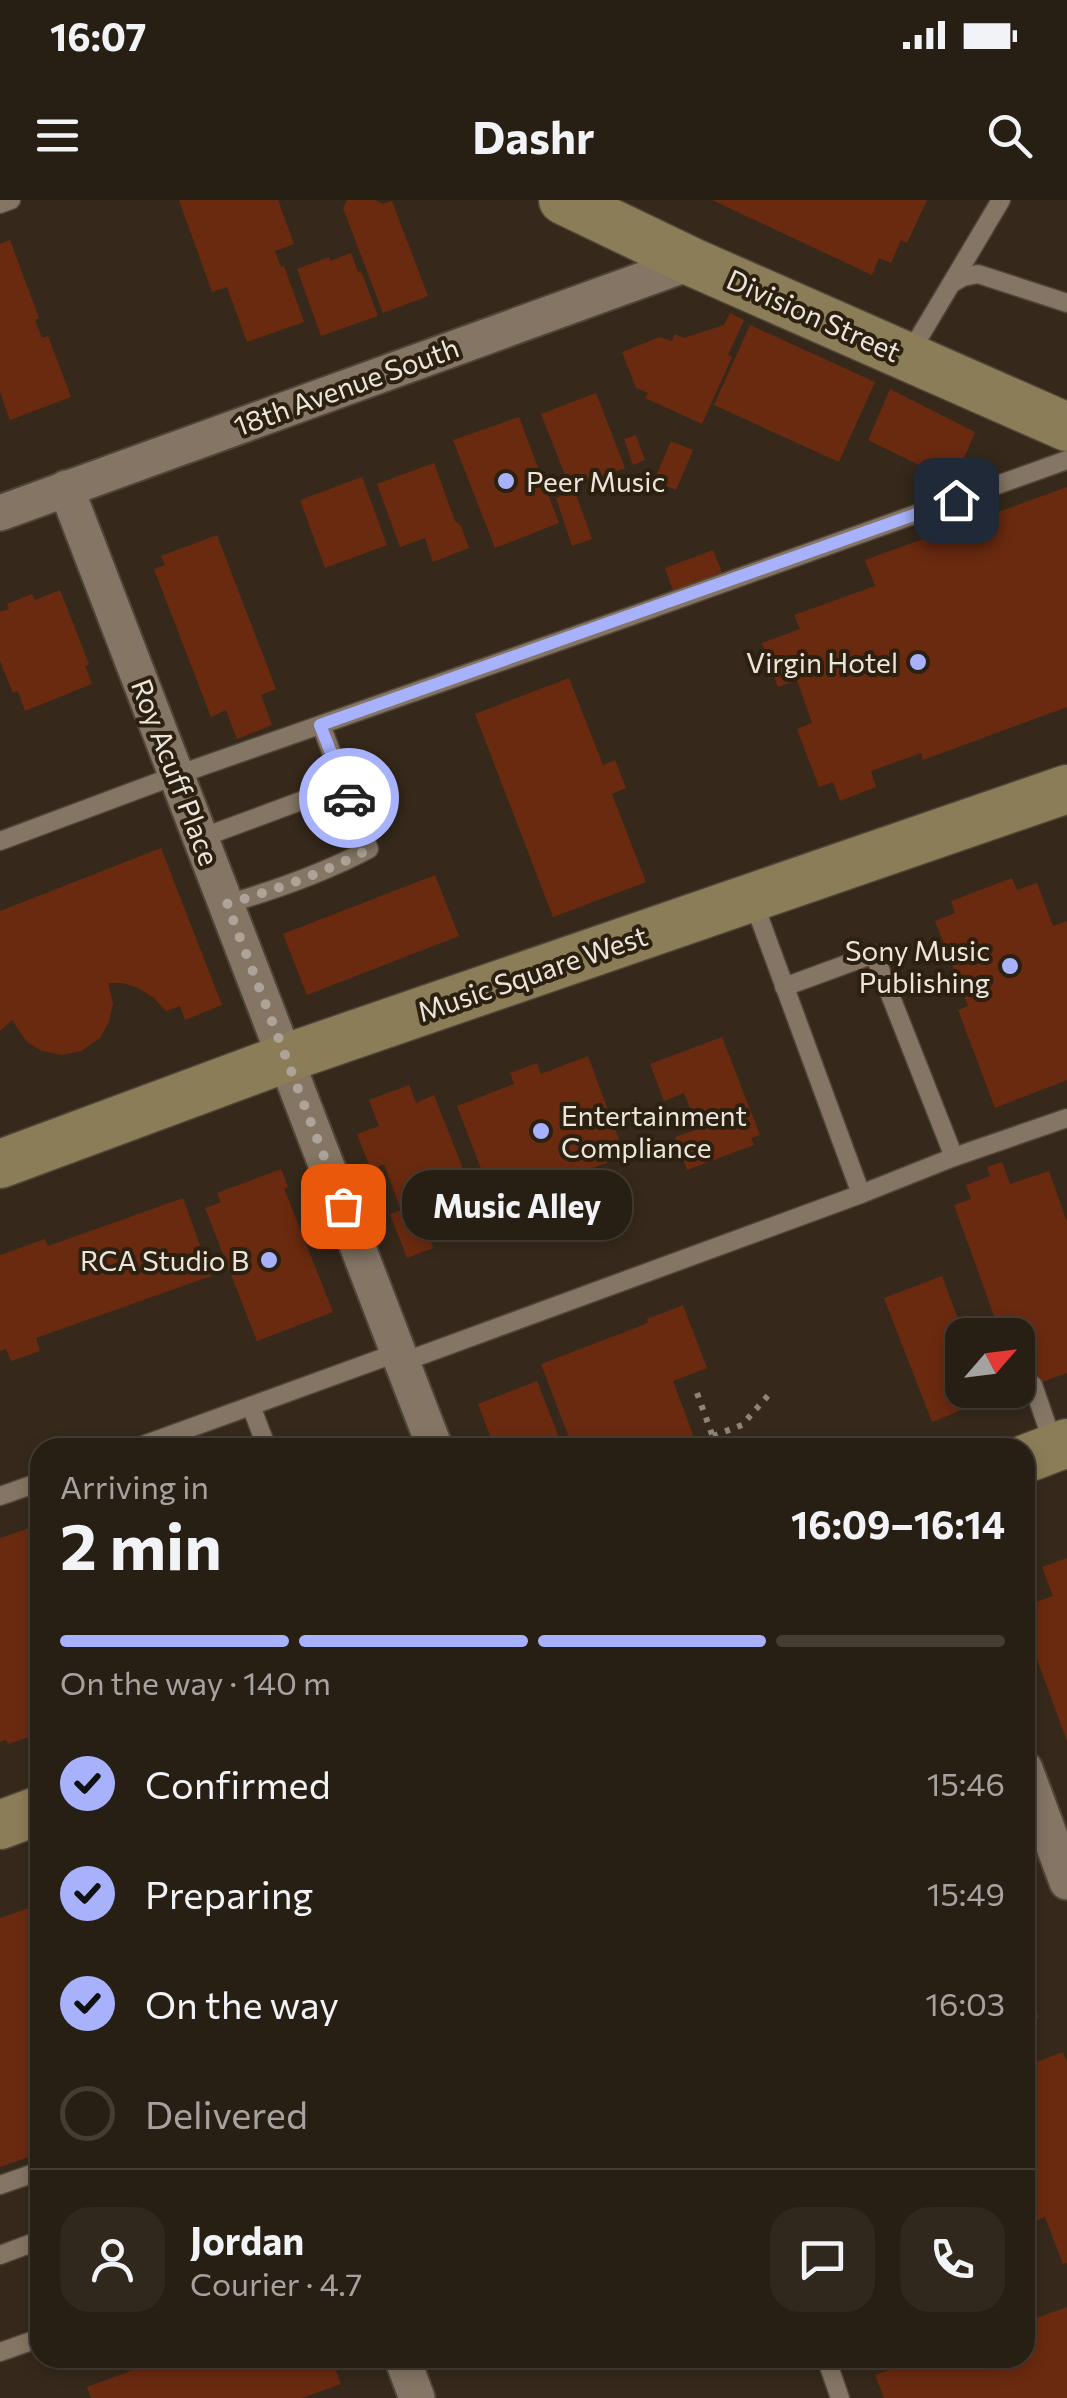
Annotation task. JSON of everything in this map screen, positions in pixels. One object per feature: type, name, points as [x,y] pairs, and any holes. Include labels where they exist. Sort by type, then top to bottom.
[{"type":"main road","name":"Division Street","points":[[563,200],[692,262],[1067,427]]},
{"type":"main road","name":"Music Square West","points":[[0,1164],[286,1058],[1067,789]]},
{"type":"main road","points":[[0,1825],[30,1814]]},
{"type":"street","name":"18th Avenue South","points":[[0,513],[692,262]]},
{"type":"street","name":"Roy Acuff Place","points":[[66,488],[431,1438]]},
{"type":"street","points":[[1035,1821],[1067,1882]]},
{"type":"street","points":[[406,2368],[417,2398]]},
{"type":"lane","points":[[0,204],[11,200]]},
{"type":"lane","points":[[908,356],[1001,200]]},
{"type":"lane","points":[[951,284],[978,274],[1067,303]]},
{"type":"lane","points":[[0,841],[1067,460]]},
{"type":"lane","points":[[227,904],[345,862],[369,849],[320,725]]},
{"type":"lane","points":[[201,838],[344,785]]},
{"type":"lane","points":[[752,897],[862,1194]]},
{"type":"lane","points":[[784,987],[874,954],[954,1158]]},
{"type":"lane","points":[[163,1438],[401,1358],[1067,1118]]},
{"type":"lane","points":[[1035,1393],[1049,1450]]},
{"type":"lane","points":[[251,1406],[263,1438]]},
{"type":"lane","points":[[0,1496],[30,1486]]},
{"type":"lane","points":[[0,2185],[30,2174]]},
{"type":"lane","points":[[0,2254],[30,2244]]},
{"type":"lane","points":[[0,2352],[30,2342]]},
{"type":"lane","points":[[830,2368],[840,2398]]},
{"type":"path","points":[[697,1394],[712,1436],[742,1425],[773,1390]]},
{"type":"building","points":[[179,200],[278,200],[294,244],[275,251],[304,322],[247,342],[227,287],[212,292]]},
{"type":"building","points":[[347,200],[375,200],[383,204],[392,201],[428,296],[383,313],[343,208]]},
{"type":"building","points":[[712,200],[927,200],[907,243],[901,240],[891,263],[879,258],[872,275]]},
{"type":"building","points":[[10,240],[39,318],[35,320],[42,338],[48,336],[71,397],[10,420],[0,392],[0,244]]},
{"type":"building","points":[[351,253],[378,316],[321,336],[297,269]]},
{"type":"building","points":[[730,313],[744,320],[702,424],[645,398],[648,393],[636,388],[622,352],[660,337],[672,341],[675,334],[684,338],[724,325]]},
{"type":"building","points":[[750,325],[875,382],[839,462],[714,405]]},
{"type":"building","points":[[890,389],[975,432],[954,482],[868,440]]},
{"type":"building","points":[[596,393],[625,468],[569,485],[541,414]]},
{"type":"building","name":"Peer Music","points":[[519,417],[559,523],[495,548],[453,440]]},
{"type":"building","points":[[636,435],[645,460],[633,465],[624,439]]},
{"type":"building","points":[[671,441],[693,450],[676,490],[654,481]]},
{"type":"building","points":[[434,463],[469,548],[433,562],[425,538],[400,547],[377,484]]},
{"type":"building","points":[[362,477],[387,545],[325,568],[300,500]]},
{"type":"building","name":"Virgin Hotel","points":[[1067,487],[1067,707],[923,760],[921,753],[871,771],[876,787],[840,801],[833,782],[819,787],[797,729],[812,723],[797,680],[778,687],[762,643],[800,629],[794,615],[875,586],[865,560]]},
{"type":"building","points":[[575,492],[592,539],[572,546],[556,498]]},
{"type":"building","points":[[217,535],[276,689],[261,695],[272,725],[237,739],[226,710],[211,717],[154,569],[165,565],[161,556]]},
{"type":"building","points":[[713,550],[723,575],[674,593],[665,568]]},
{"type":"building","points":[[60,590],[89,664],[85,666],[92,684],[25,711],[0,661],[0,612],[9,609],[7,604],[32,594],[35,600]]},
{"type":"building","points":[[569,678],[603,765],[615,760],[626,788],[612,794],[646,882],[553,917],[475,714]]},
{"type":"building","points":[[161,848],[222,1005],[185,1020],[180,1006],[166,1011],[138,988],[108,983],[113,1003],[109,1022],[100,1038],[81,1051],[62,1055],[42,1051],[27,1042],[12,1020],[0,1031],[0,911]]},
{"type":"building","points":[[435,875],[459,936],[307,995],[283,934]]},
{"type":"building","name":"Sony Music Publishing","points":[[1012,878],[1017,890],[1037,883],[1053,926],[1067,921],[1067,1080],[995,1108],[958,1010],[968,1006],[935,921],[955,913],[951,901]]},
{"type":"building","points":[[722,1037],[760,1135],[751,1138],[754,1145],[687,1170],[675,1137],[698,1129],[684,1093],[664,1101],[650,1064]]},
{"type":"building","name":"Entertainment Compliance","points":[[588,1056],[625,1156],[495,1205],[457,1106],[514,1084],[510,1073],[537,1063],[541,1074]]},
{"type":"building","points":[[409,1085],[416,1103],[434,1095],[474,1197],[459,1203],[468,1228],[431,1242],[433,1248],[407,1258],[390,1214],[401,1210],[384,1164],[371,1170],[357,1134],[379,1126],[369,1100]]},
{"type":"building","points":[[1002,1162],[1010,1184],[1049,1171],[1067,1222],[1067,1373],[1035,1385],[1035,1318],[995,1318],[954,1205],[971,1199],[966,1185],[990,1176],[987,1167]]},
{"type":"building","name":"RCA Studio B","points":[[281,1169],[288,1187],[284,1188],[333,1312],[257,1341],[205,1208],[221,1202],[217,1193]]},
{"type":"building","points":[[183,1198],[211,1276],[36,1338],[40,1351],[11,1361],[6,1349],[0,1351],[0,1255],[45,1239],[48,1246]]},
{"type":"building","points":[[942,1276],[958,1318],[945,1318],[945,1408],[967,1408],[932,1422],[884,1298]]},
{"type":"building","points":[[683,1305],[707,1368],[673,1381],[694,1438],[569,1438],[541,1364],[648,1323],[647,1319]]},
{"type":"building","points":[[537,1381],[559,1438],[491,1438],[478,1404]]},
{"type":"building","points":[[30,1528],[30,1736],[8,1744],[6,1740],[0,1742],[0,1538]]},
{"type":"building","points":[[1067,1558],[1067,1741],[1035,1654],[1035,1602],[1053,1596],[1042,1567]]},
{"type":"building","points":[[30,1908],[30,2156],[0,2167],[0,1918]]},
{"type":"building","points":[[1063,2052],[1067,2062],[1067,2263],[1063,2264],[1045,2217],[1035,2221],[1035,2062]]},
{"type":"building","points":[[1067,2307],[1067,2398],[884,2398],[875,2375],[895,2368],[1035,2368],[1035,2318]]},
{"type":"building","points":[[139,2368],[335,2368],[341,2384],[302,2398],[91,2398],[87,2387]]},
{"type":"way so far","points":[[343,1206],[227,904],[345,862],[369,849],[349,798]]},
{"type":"place","name":"Peer Music","points":[[506,481]]},
{"type":"place","name":"Virgin Hotel","points":[[918,662]]},
{"type":"place","name":"Sony Music Publishing","points":[[1010,966]]},
{"type":"place","name":"Entertainment Compliance","points":[[541,1131]]},
{"type":"place","name":"Music Alley","points":[[343,1206]]},
{"type":"place","name":"RCA Studio B","points":[[269,1260]]},
{"type":"route","points":[[349,798],[320,725],[956,500]]}]
